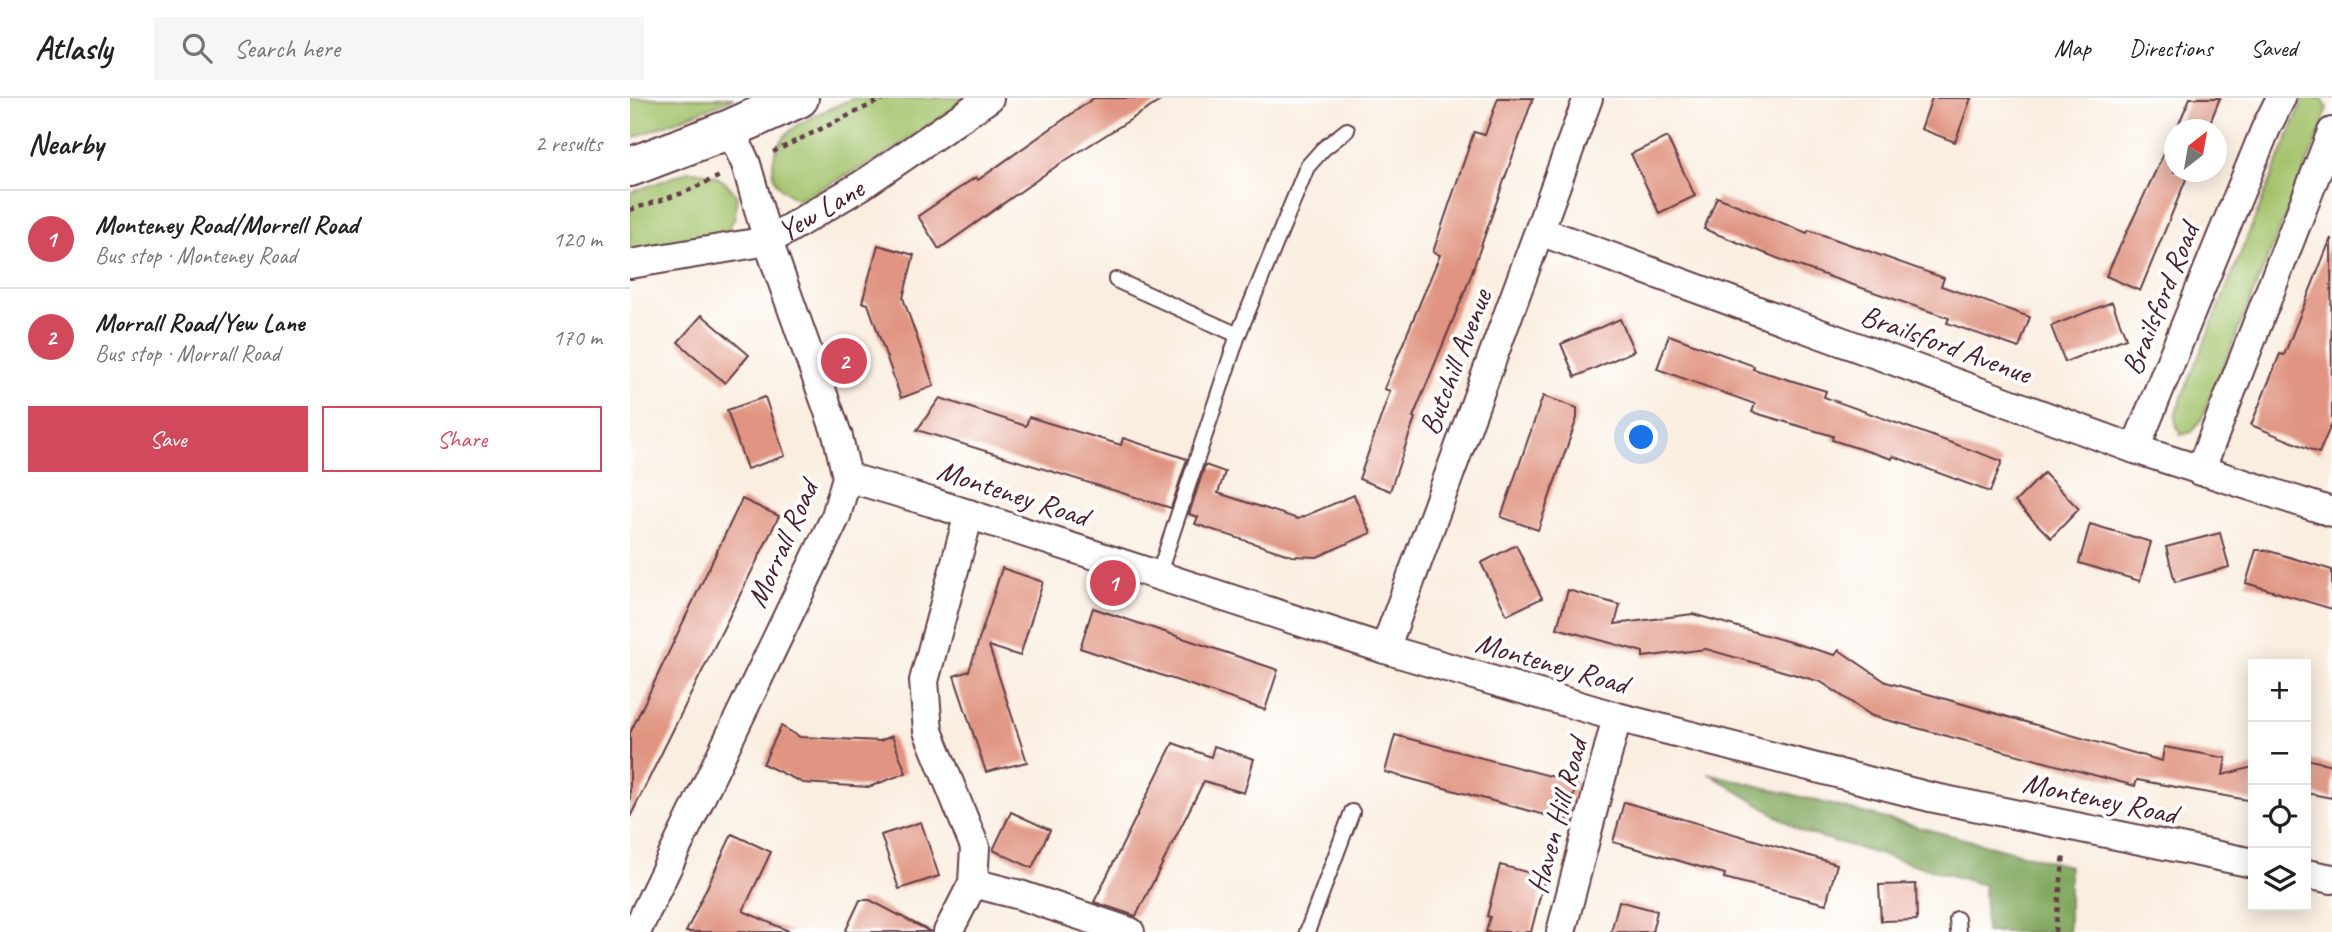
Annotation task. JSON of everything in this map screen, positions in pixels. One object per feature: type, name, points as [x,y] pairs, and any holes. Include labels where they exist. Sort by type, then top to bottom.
[{"type":"main road","points":[[630,167],[730,129],[799,98]]},
{"type":"street","name":"Yew Lane","points":[[630,264],[768,240],[862,185],[989,98]]},
{"type":"street","name":"Butchill Avenue","points":[[1385,649],[1588,98]]},
{"type":"street","name":"Brailsford Road","points":[[2135,449],[2266,128],[2281,98]]},
{"type":"street","name":"Morrall Road","points":[[636,932],[836,516],[847,477],[838,437],[768,240],[746,164],[730,129]]},
{"type":"street","points":[[2200,471],[2332,132]]},
{"type":"street","name":"Brailsford Avenue","points":[[1540,231],[2135,449],[2332,512]]},
{"type":"street","name":"Monteney Road","points":[[847,477],[1385,649],[1617,717],[1930,797],[2248,862]]},
{"type":"street","points":[[948,932],[973,883],[975,847],[928,731],[924,681],[969,514]]},
{"type":"street","name":"Haven Hill Road","points":[[1561,932],[1617,717]]},
{"type":"street","points":[[2311,875],[2332,879]]},
{"type":"street","points":[[973,883],[1020,895],[1130,932]]},
{"type":"lane","points":[[1158,576],[1238,335],[1307,167],[1323,149],[1347,130]]},
{"type":"lane","points":[[1116,280],[1238,335]]},
{"type":"lane","points":[[1307,932],[1352,812]]},
{"type":"path","points":[[2055,932],[2061,863],[2073,826]]},
{"type":"green space","points":[[630,98],[734,98],[630,139]]},
{"type":"green space","points":[[854,98],[970,98],[881,158],[798,200],[788,194],[777,183],[773,168],[775,153],[781,141],[801,123]]},
{"type":"green space","points":[[2304,98],[2322,98],[2327,108],[2322,127],[2201,420],[2192,432],[2181,435],[2176,424],[2176,412]]},
{"type":"green space","points":[[689,171],[716,177],[727,184],[737,196],[734,219],[723,236],[630,253],[630,193]]},
{"type":"green space","points":[[1708,773],[2069,866],[2069,932],[1986,932],[1984,885],[1803,832]]},
{"type":"building","points":[[1094,98],[1165,98],[1058,165],[939,249],[918,216],[976,177],[978,180]]},
{"type":"building","points":[[1498,98],[1533,98],[1467,286],[1413,417],[1415,418],[1390,491],[1359,479],[1390,391],[1384,389],[1440,255],[1433,252],[1474,132],[1485,135]]},
{"type":"building","points":[[1932,98],[1971,98],[1955,142],[1921,129]]},
{"type":"building","points":[[2190,98],[2220,98],[2211,119],[2181,119]]},
{"type":"building","points":[[1667,137],[1695,196],[1659,213],[1631,154]]},
{"type":"building","points":[[2164,153],[2164,182],[2185,182],[2140,291],[2106,276]]},
{"type":"building","points":[[1717,197],[1807,233],[1809,230],[1944,278],[1941,286],[2030,317],[2019,348],[1947,323],[1949,318],[1787,262],[1704,229]]},
{"type":"building","points":[[2331,238],[2332,423],[2319,453],[2251,425],[2280,354],[2284,355]]},
{"type":"building","points":[[878,245],[914,255],[903,298],[934,386],[901,398],[868,304],[862,302]]},
{"type":"building","points":[[2112,302],[2126,338],[2065,362],[2051,326]]},
{"type":"building","points":[[702,315],[749,355],[725,383],[678,342]]},
{"type":"building","points":[[1620,319],[1634,351],[1575,377],[1561,344]]},
{"type":"building","points":[[1669,335],[1754,366],[1753,369],[1826,391],[1824,397],[2002,461],[1990,492],[1893,456],[1892,459],[1832,440],[1833,436],[1752,412],[1755,404],[1657,369]]},
{"type":"building","points":[[1543,396],[1577,408],[1577,418],[1538,530],[1501,517]]},
{"type":"building","points":[[765,397],[785,456],[747,469],[727,410]]},
{"type":"building","points":[[940,398],[1026,426],[1029,417],[1121,445],[1123,438],[1187,459],[1171,508],[917,430]]},
{"type":"building","points":[[1205,465],[1225,472],[1218,493],[1298,519],[1354,495],[1371,533],[1317,557],[1292,556],[1195,524],[1198,517],[1189,514]]},
{"type":"building","points":[[2044,473],[2079,509],[2051,538],[2015,502]]},
{"type":"building","points":[[742,499],[779,516],[630,817],[630,733]]},
{"type":"building","points":[[2090,524],[2151,542],[2140,581],[2079,563]]},
{"type":"building","points":[[2220,533],[2229,567],[2175,582],[2166,547]]},
{"type":"building","points":[[1516,545],[1542,598],[1507,615],[1481,563]]},
{"type":"building","points":[[2256,550],[2266,550],[2332,570],[2332,609],[2246,583]]},
{"type":"building","points":[[1002,568],[1043,582],[1020,656],[989,646],[1027,762],[986,772],[954,676],[969,671]]},
{"type":"building","points":[[1568,590],[1620,605],[1615,624],[1693,614],[1835,655],[1839,650],[1886,682],[2162,761],[2164,747],[2226,758],[2223,775],[2248,768],[2248,800],[2137,780],[2135,786],[1872,716],[1821,682],[1706,649],[1643,657],[1643,652],[1557,628]]},
{"type":"building","points":[[1093,608],[1278,670],[1265,710],[1080,648]]},
{"type":"building","points":[[781,726],[800,737],[880,741],[892,736],[906,773],[869,787],[803,783],[763,764]]},
{"type":"building","points":[[1395,735],[1577,783],[1567,821],[1385,772]]},
{"type":"building","points":[[1173,743],[1211,757],[1214,746],[1254,759],[1244,793],[1204,781],[1136,916],[1094,902]]},
{"type":"building","points":[[2311,760],[2332,765],[2332,798],[2311,794]]},
{"type":"building","points":[[1624,802],[1837,864],[1826,904],[1724,878],[1725,874],[1613,842]]},
{"type":"building","points":[[1011,812],[1050,830],[1032,868],[993,850]]},
{"type":"building","points":[[921,822],[939,876],[899,889],[881,835]]},
{"type":"building","points":[[732,834],[771,852],[743,911],[791,932],[686,932]]},
{"type":"building","points":[[1500,865],[1545,877],[1531,932],[1486,932],[1490,917],[1487,916]]},
{"type":"building","points":[[1916,884],[1917,920],[1881,921],[1879,885]]},
{"type":"building","points":[[860,900],[870,900],[931,932],[845,932]]},
{"type":"building","points":[[1619,901],[1657,911],[1652,932],[1611,932]]},
{"type":"place","name":"Morrall Road/Yew Lane","points":[[844,361]]},
{"type":"place","name":"Monteney Road/Morrell Road","points":[[1113,583]]}]
